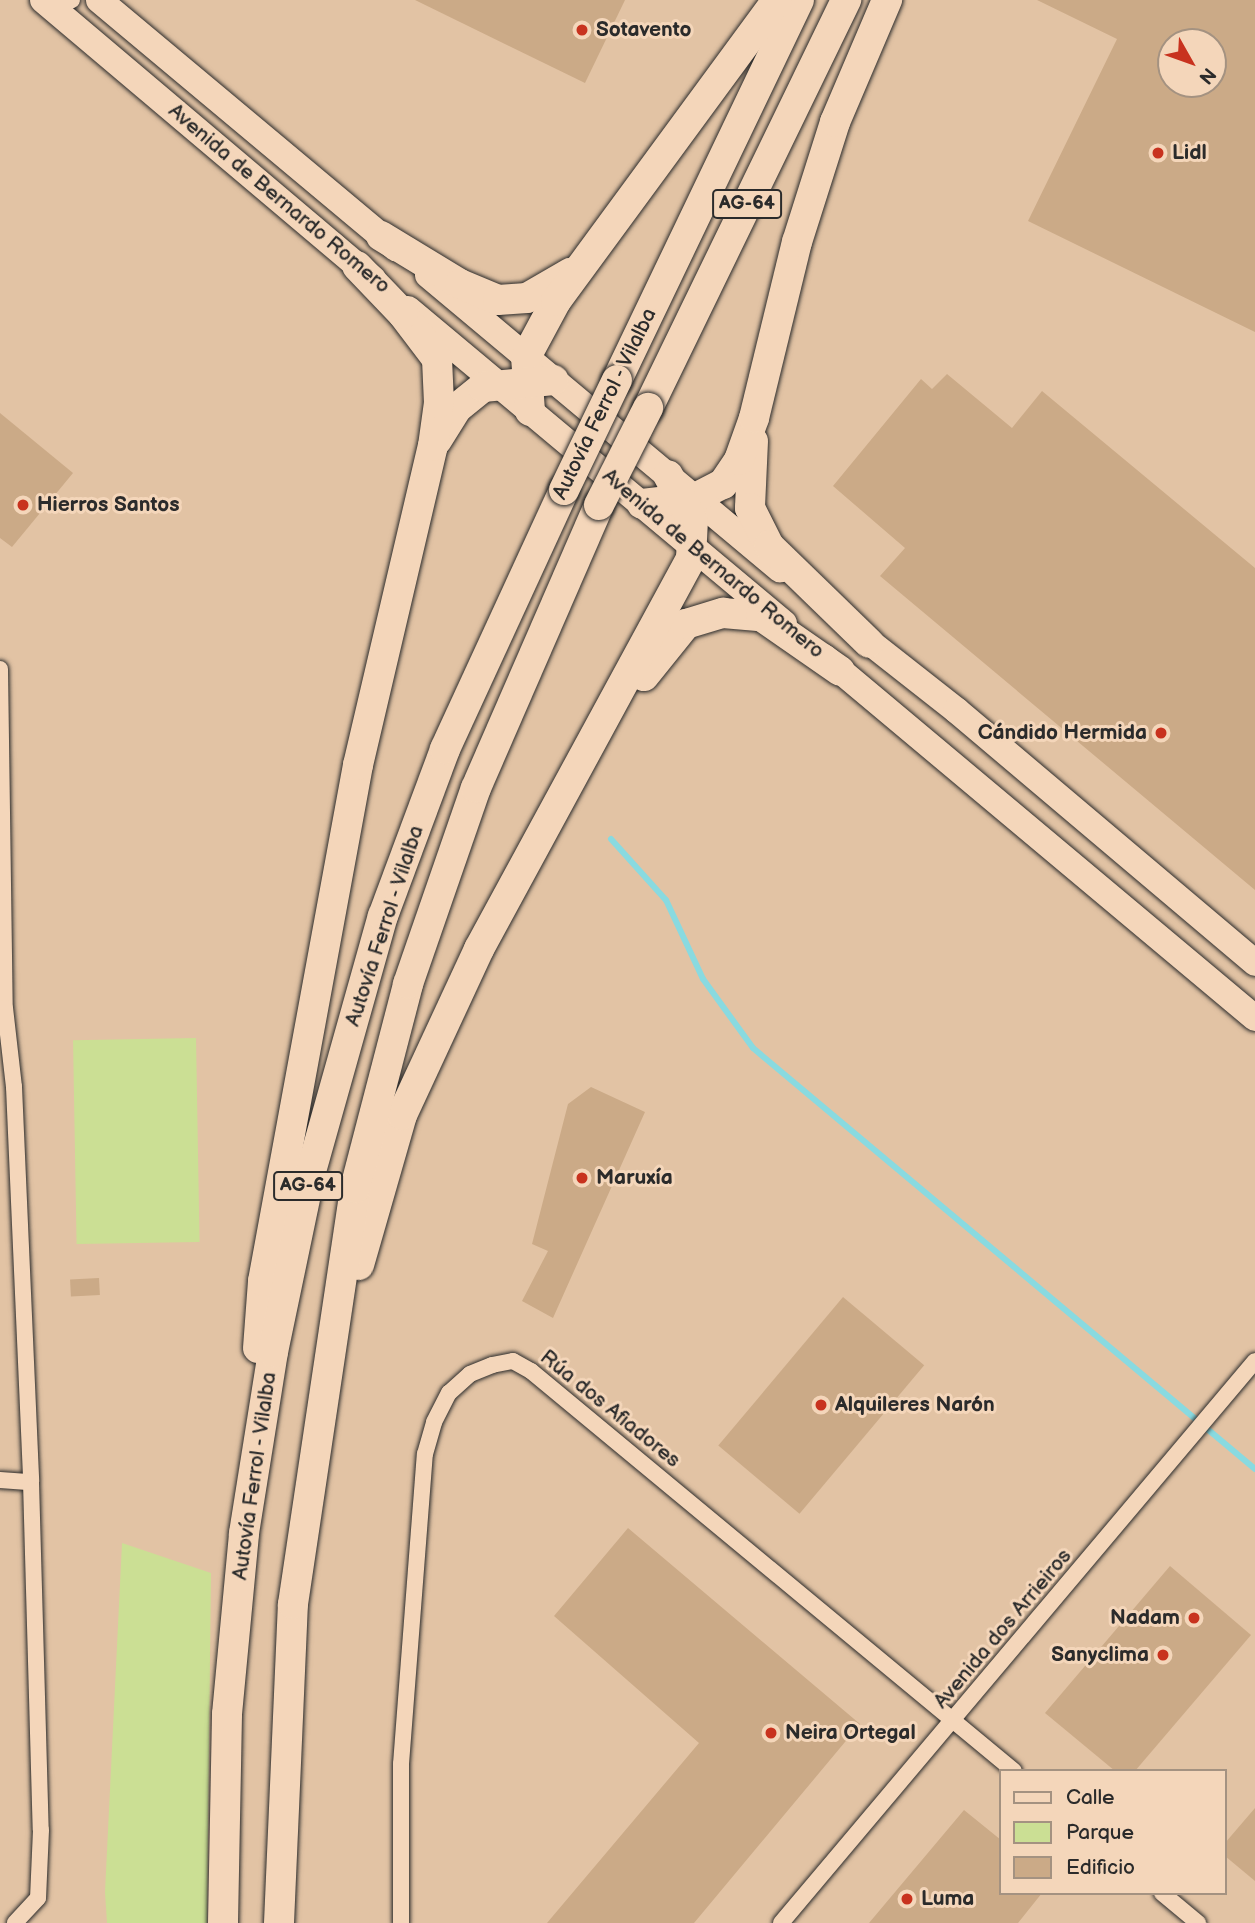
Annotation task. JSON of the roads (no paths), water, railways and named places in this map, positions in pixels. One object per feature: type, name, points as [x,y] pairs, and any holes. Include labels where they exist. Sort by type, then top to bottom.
[{"type":"highway","name":"Avenida de Bernardo Romero","points":[[99,0],[381,236],[526,375]]},
{"type":"highway","points":[[530,411],[526,375],[579,267],[777,0]]},
{"type":"highway","name":"Autovía Ferrol - Vilalba","points":[[223,1923],[226,1714],[244,1534],[273,1352],[310,1175],[383,916],[480,665],[799,0]]},
{"type":"highway","name":"Autovía Ferrol - Vilalba","points":[[279,1923],[293,1604],[321,1396],[355,1188],[408,984],[476,788],[599,505],[846,0]]},
{"type":"highway","points":[[642,504],[682,490],[723,484],[739,460],[754,418],[809,202],[835,122],[887,0]]},
{"type":"highway","name":"Avenida de Bernardo Romero","points":[[56,2],[357,266],[526,375],[682,490],[869,643],[956,710],[1255,963]]},
{"type":"highway","points":[[381,236],[460,284],[498,300],[527,298],[579,267]]},
{"type":"highway","points":[[244,1534],[263,1281],[358,765],[433,446],[439,403],[437,359],[403,314],[357,266]]},
{"type":"highway","points":[[433,446],[457,408],[483,387],[526,375]]},
{"type":"highway","name":"Avenida de Bernardo Romero","points":[[530,411],[1255,1018]]},
{"type":"highway","points":[[754,418],[750,508],[769,546],[869,643]]},
{"type":"highway","points":[[321,1396],[402,1115],[478,949],[691,558],[693,521],[682,490]]},
{"type":"highway","points":[[541,831],[661,650],[686,624],[723,613],[761,617],[840,671]]},
{"type":"street","points":[[0,669],[2,1008],[14,1087],[31,1482],[38,1898],[15,1923]]},
{"type":"street","name":"Rúa dos Afiadores","points":[[401,1923],[401,1764],[425,1454],[434,1422],[449,1393],[470,1374],[492,1365],[513,1361],[531,1371],[1012,1769]]},
{"type":"street","name":"Avenida dos Arrieiros","points":[[781,1923],[1255,1361]]},
{"type":"street","points":[[0,1480],[31,1482]]},
{"type":"street","points":[[1164,1895],[1198,1923]]},
{"type":"waterway","points":[[611,839],[666,900],[703,979],[753,1048],[1255,1469]]},
{"type":"place","name":"Sotavento","points":[[582,30]]},
{"type":"place","name":"Lidl","points":[[1158,153]]},
{"type":"place","name":"Hierros Santos","points":[[23,505]]},
{"type":"place","name":"Cándido Hermida","points":[[1161,733]]},
{"type":"place","name":"Maruxía","points":[[582,1178]]},
{"type":"place","name":"Alquileres Narón","points":[[821,1405]]},
{"type":"place","name":"Nadam","points":[[1194,1618]]},
{"type":"place","name":"Sanyclima","points":[[1163,1655]]},
{"type":"place","name":"Neira Ortegal","points":[[771,1733]]},
{"type":"place","name":"Luma","points":[[907,1899]]}]
